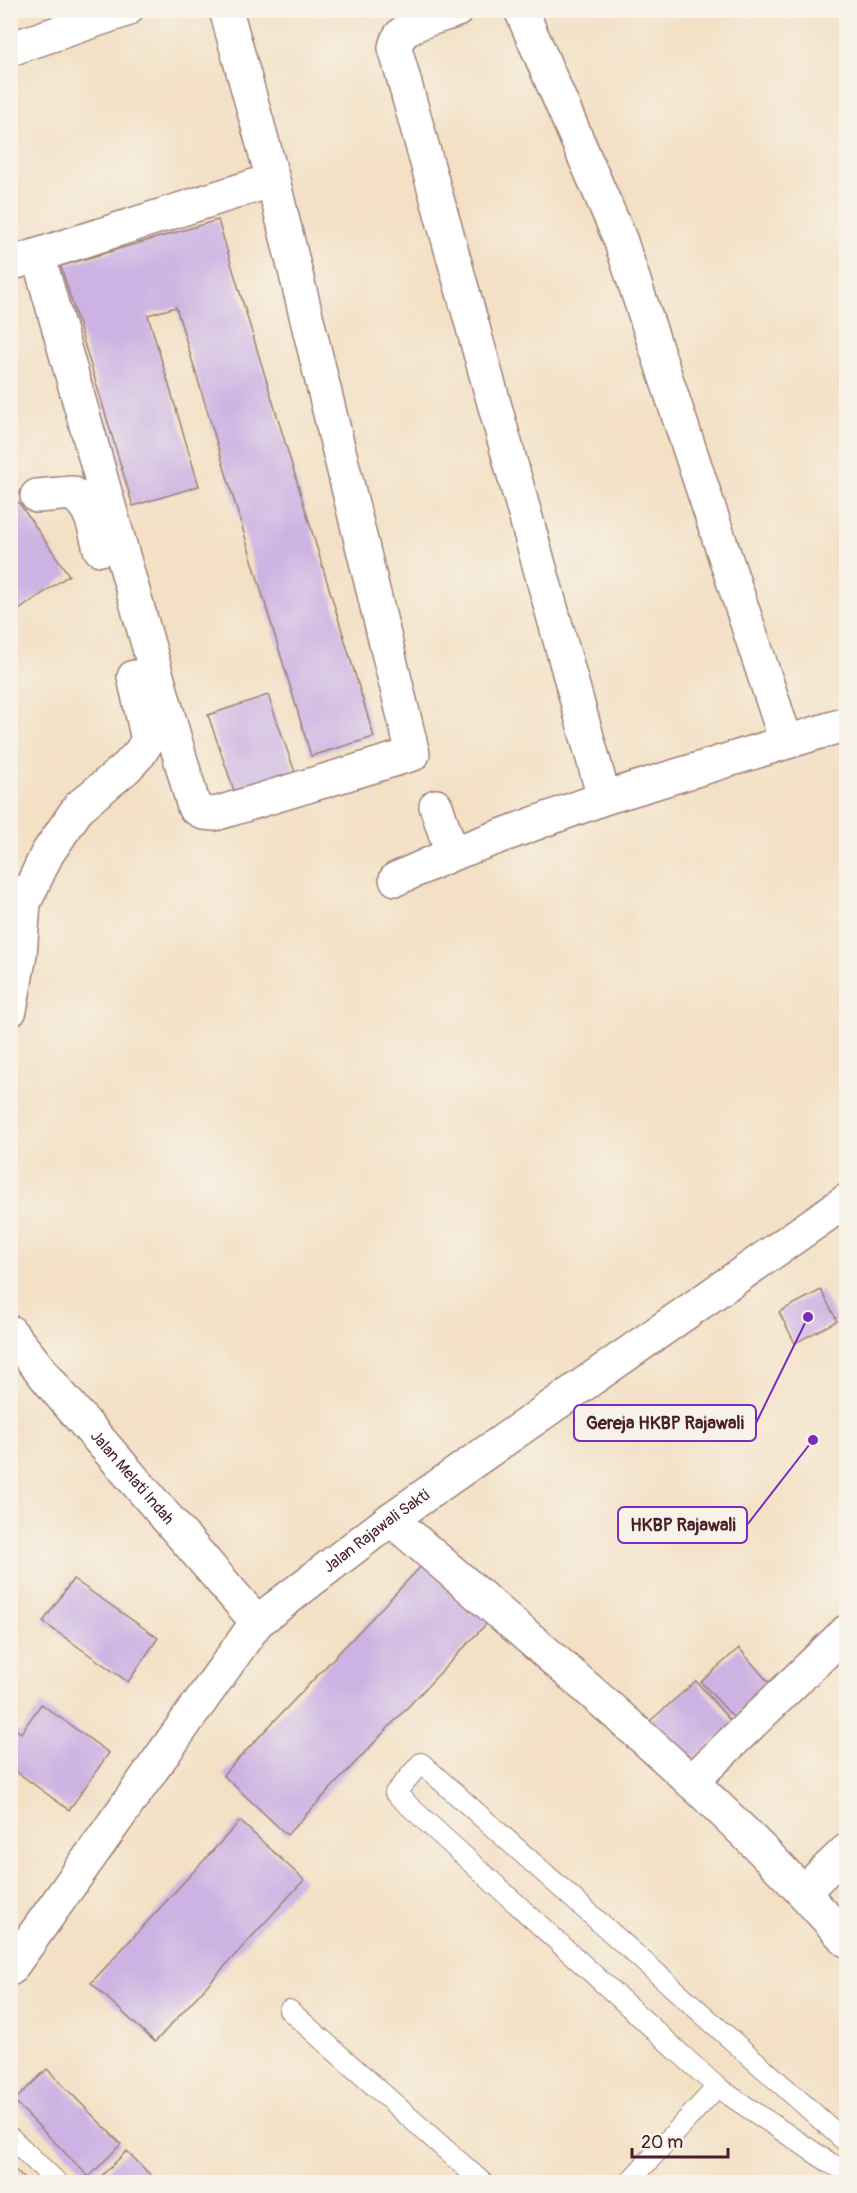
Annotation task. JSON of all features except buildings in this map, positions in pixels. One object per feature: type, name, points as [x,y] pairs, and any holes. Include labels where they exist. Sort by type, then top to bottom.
[{"type":"street","points":[[10,49],[126,10]]},
{"type":"street","points":[[225,10],[273,180],[413,754],[215,814],[204,813],[194,807],[24,259],[273,180]]},
{"type":"street","points":[[458,10],[403,30],[396,38],[395,48],[604,798]]},
{"type":"street","points":[[521,10],[620,239],[786,741]]},
{"type":"street","points":[[10,1010],[20,954],[24,903],[47,854],[79,807],[126,768],[148,740],[144,711],[90,510],[72,493],[37,496]]},
{"type":"street","points":[[396,879],[452,854],[604,798],[846,724]]},
{"type":"street","points":[[436,807],[452,854]]},
{"type":"street","name":"Jalan Rajawali Sakti","points":[[10,1969],[257,1622],[391,1519],[846,1201]]},
{"type":"street","name":"Jalan Melati Indah","points":[[10,1332],[58,1392],[257,1622]]},
{"type":"street","points":[[391,1519],[691,1782],[804,1891],[846,1940]]},
{"type":"street","points":[[691,1782],[846,1632]]},
{"type":"street","points":[[804,1891],[846,1851]]},
{"type":"lane","points":[[846,2142],[421,1763],[395,1793],[717,2087],[830,2163],[846,2170]]},
{"type":"lane","points":[[289,2010],[482,2182]]},
{"type":"lane","points":[[629,2182],[717,2087]]},
{"type":"lane","points":[[10,2137],[57,2182]]},
{"type":"place","name":"Gereja HKBP Rajawali","points":[[808,1317]]},
{"type":"place","name":"HKBP Rajawali","points":[[813,1440]]}]
